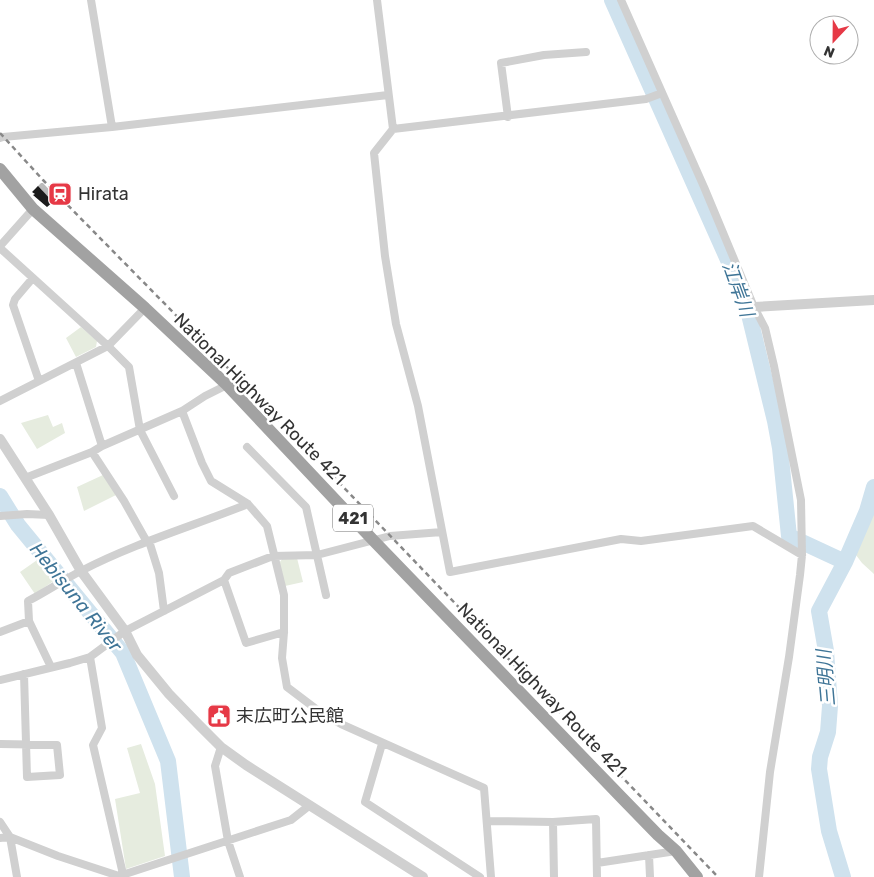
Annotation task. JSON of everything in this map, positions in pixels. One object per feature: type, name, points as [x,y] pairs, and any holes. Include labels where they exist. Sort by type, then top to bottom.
[{"type":"highway","name":"National Highway Route 421","points":[[0,169],[33,209],[145,308],[227,385],[373,540],[652,829],[676,851],[697,877]]},
{"type":"street","points":[[91,0],[112,127]]},
{"type":"street","points":[[377,0],[393,129]]},
{"type":"street","points":[[621,0],[657,95],[704,187],[754,307],[765,328],[801,500],[802,555],[789,658],[770,772],[759,877]]},
{"type":"street","points":[[508,116],[501,63],[544,55],[586,52]]},
{"type":"street","points":[[0,138],[3,136],[112,127],[388,94]]},
{"type":"street","points":[[657,95],[508,116],[393,129],[374,153],[385,256],[396,324],[418,406],[450,572],[621,539],[641,541],[753,526],[802,555]]},
{"type":"street","points":[[33,209],[0,247],[32,279],[129,367],[140,430],[174,496]]},
{"type":"street","points":[[32,279],[15,299],[13,305],[39,381]]},
{"type":"street","points":[[754,307],[874,300]]},
{"type":"street","points":[[0,401],[108,346],[145,308]]},
{"type":"street","points":[[76,363],[102,446]]},
{"type":"street","points":[[24,478],[92,452],[182,411],[227,385]]},
{"type":"street","points":[[182,411],[211,481],[248,504],[266,526],[284,595],[282,658],[288,687],[324,715],[382,744],[484,788],[491,877]]},
{"type":"street","points":[[0,439],[49,515],[81,571],[124,631],[137,655],[169,694],[221,747],[246,765],[424,877]]},
{"type":"street","points":[[247,447],[306,507],[326,595]]},
{"type":"street","points":[[92,452],[148,541],[159,573],[164,611]]},
{"type":"street","points":[[51,667],[29,621],[28,601],[81,571],[148,541],[202,523],[248,504]]},
{"type":"street","points":[[3,516],[49,515]]},
{"type":"street","points":[[0,680],[90,657],[124,631],[224,580],[229,573],[273,556],[317,555],[390,536],[442,532]]},
{"type":"street","points":[[224,580],[246,643],[284,632]]},
{"type":"street","points":[[0,632],[29,621]]},
{"type":"street","points":[[90,657],[102,728],[94,745],[119,876]]},
{"type":"street","points":[[0,744],[26,745],[57,744],[60,776],[27,777],[26,745],[24,674]]},
{"type":"street","points":[[382,744],[365,802],[480,877]]},
{"type":"street","points":[[221,747],[215,766],[228,841],[240,877]]},
{"type":"street","points":[[0,838],[10,837],[58,856],[119,876],[291,820],[310,805]]},
{"type":"street","points":[[487,821],[553,822],[596,819],[597,877]]},
{"type":"street","points":[[0,822],[10,837],[17,877]]},
{"type":"street","points":[[553,822],[554,877]]},
{"type":"street","points":[[597,863],[676,851]]},
{"type":"street","points":[[649,855],[650,877]]},
{"type":"shaded area","points":[[81,327],[97,341],[96,347],[76,357],[66,338]]},
{"type":"shaded area","points":[[48,415],[53,427],[62,423],[65,433],[37,449],[21,423]]},
{"type":"shaded area","points":[[103,475],[116,495],[84,511],[77,487]]},
{"type":"shaded area","points":[[874,499],[874,574],[853,551],[871,511]]},
{"type":"shaded area","points":[[40,558],[55,580],[35,594],[20,572]]},
{"type":"shaded area","points":[[283,558],[297,558],[303,582],[285,586],[279,563]]},
{"type":"shaded area","points":[[141,744],[155,784],[165,856],[126,869],[115,799],[140,793],[127,748]]},
{"type":"building","points":[[38,186],[53,202],[47,207],[33,195],[35,194],[32,192]]},
{"type":"waterway","name":"江岸川","points":[[612,0],[745,298],[780,448],[789,536],[845,562]]},
{"type":"waterway","name":"三明川","points":[[843,877],[829,831],[819,769],[820,757],[828,732],[830,706],[826,651],[819,611],[845,562],[867,511],[874,487]]},
{"type":"waterway","name":"Hebisuna River","points":[[0,496],[18,525],[123,653],[168,761],[182,877]]},
{"type":"railway","points":[[0,133],[43,180],[278,419],[718,877]]},
{"type":"place","name":"Hirata","points":[[60,194]]},
{"type":"place","name":"末広町公民館","points":[[219,716]]}]
